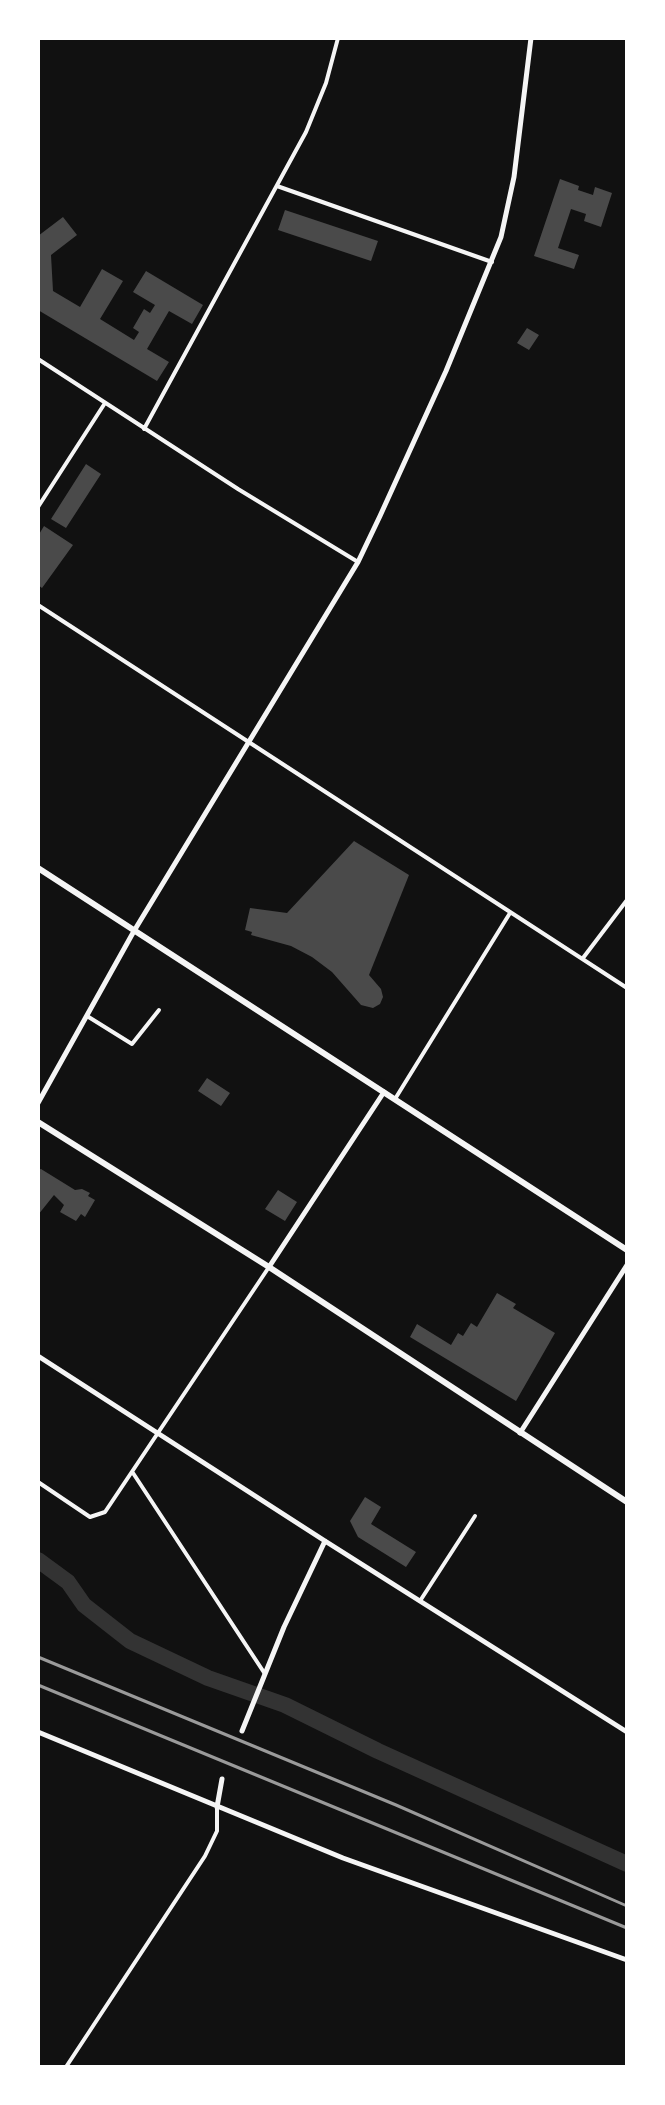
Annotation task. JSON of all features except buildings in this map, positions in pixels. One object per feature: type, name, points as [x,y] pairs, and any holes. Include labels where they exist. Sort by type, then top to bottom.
[{"type":"main road","points":[[38,1103],[134,931],[358,562],[443,379],[492,262],[506,218],[531,38]]},
{"type":"main road","points":[[38,868],[627,1250]]},
{"type":"main road","points":[[269,1267],[384,1092]]},
{"type":"main road","points":[[38,1122],[269,1267],[627,1502]]},
{"type":"main road","points":[[520,1433],[627,1265]]},
{"type":"main road","points":[[38,1356],[627,1732]]},
{"type":"main road","points":[[242,1731],[314,1560],[325,1541]]},
{"type":"main road","points":[[38,1732],[343,1858],[627,1960]]},
{"type":"main road","points":[[217,1807],[222,1779]]},
{"type":"street","points":[[144,429],[318,105],[338,38]]},
{"type":"street","points":[[277,186],[492,262]]},
{"type":"street","points":[[38,359],[358,562]]},
{"type":"street","points":[[38,507],[105,403]]},
{"type":"street","points":[[38,605],[627,988]]},
{"type":"street","points":[[583,958],[627,900]]},
{"type":"street","points":[[395,1099],[510,913]]},
{"type":"street","points":[[87,1016],[132,1044],[159,1010]]},
{"type":"street","points":[[38,1482],[90,1517],[105,1512],[269,1267]]},
{"type":"street","points":[[133,1473],[265,1674]]},
{"type":"street","points":[[420,1601],[475,1516]]},
{"type":"street","points":[[66,2067],[205,1856],[217,1831],[217,1807]]},
{"type":"waterway","points":[[38,1560],[68,1582],[84,1605],[130,1641],[208,1678],[285,1705],[378,1751],[627,1864]]},
{"type":"railway","points":[[38,1657],[396,1805],[627,1906]]},
{"type":"railway","points":[[38,1685],[627,1928]]}]
